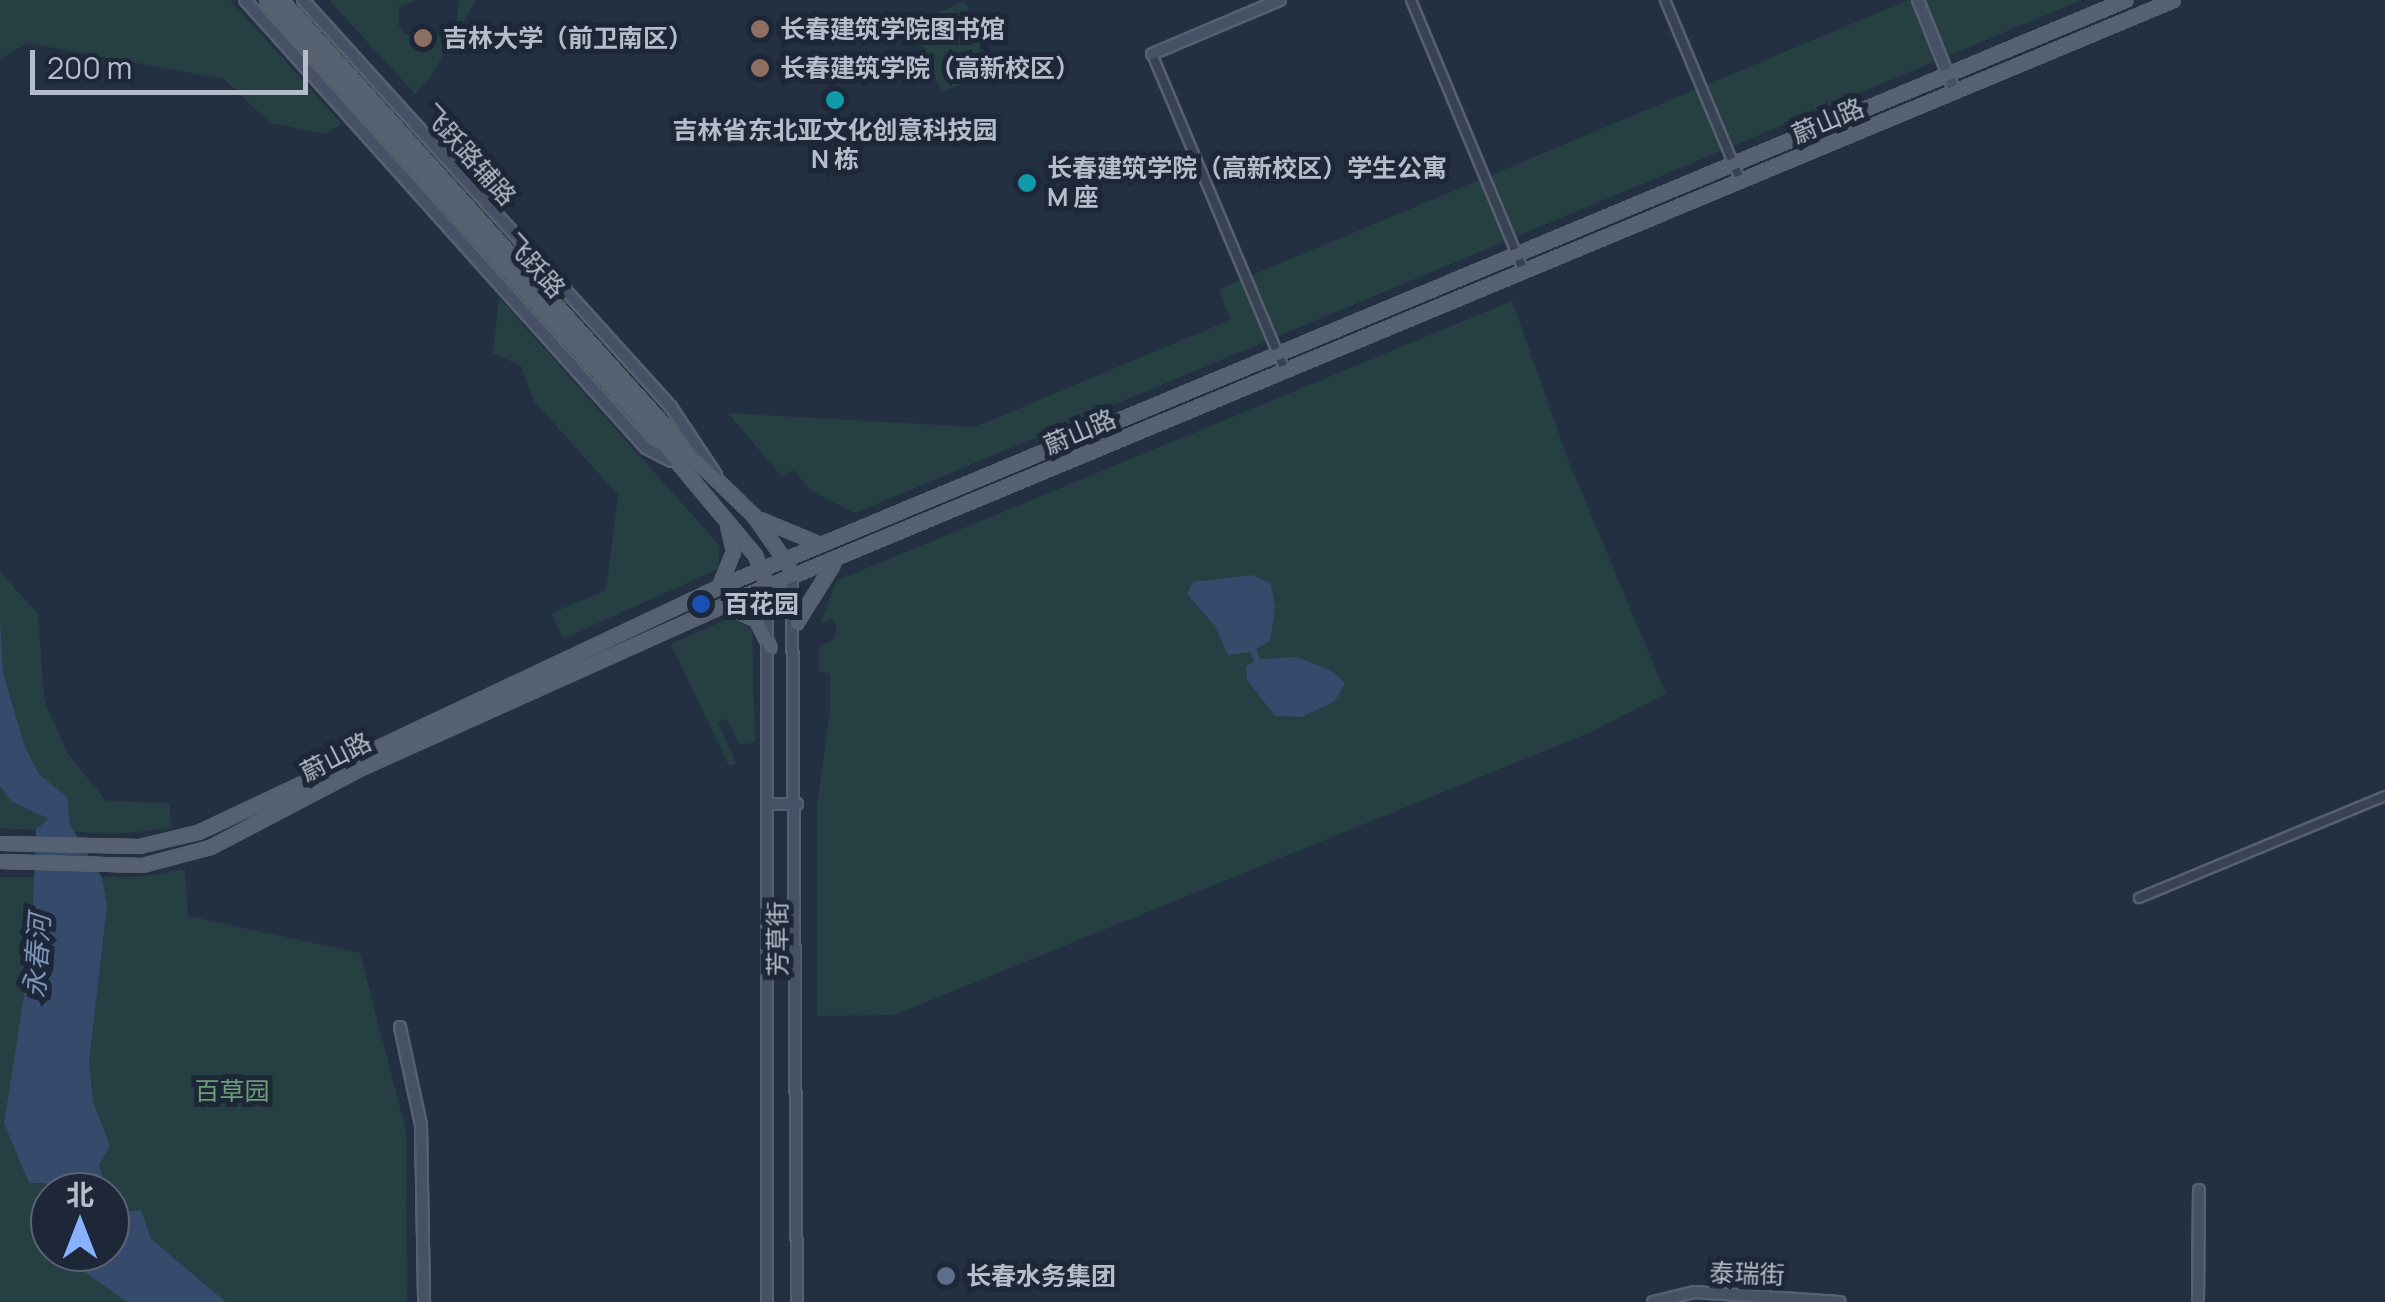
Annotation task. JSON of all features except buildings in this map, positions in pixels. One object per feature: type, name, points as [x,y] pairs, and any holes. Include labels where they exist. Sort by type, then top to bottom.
[{"type":"main road","name":"飞跃路","points":[[266,0],[632,408],[671,461],[728,524],[761,569],[767,586]]},
{"type":"main road","name":"飞跃路","points":[[281,0],[688,452],[754,516],[786,558],[792,576]]},
{"type":"main road","name":"蔚山路","points":[[0,843],[108,846],[198,832],[718,586],[2124,0]]},
{"type":"main road","name":"蔚山路","points":[[0,861],[109,866],[158,862],[210,847],[361,768],[767,586],[2172,0]]},
{"type":"main road","points":[[754,516],[820,544]]},
{"type":"main road","points":[[718,586],[733,551],[728,524]]},
{"type":"main road","points":[[796,624],[819,578],[842,557]]},
{"type":"main road","points":[[724,605],[756,620],[770,647]]},
{"type":"street","points":[[245,0],[646,448],[671,461]]},
{"type":"street","name":"飞跃路辅路","points":[[302,0],[671,408],[717,476]]},
{"type":"street","points":[[1280,0],[1152,54],[1285,371]]},
{"type":"street","points":[[1411,0],[1524,272]]},
{"type":"street","points":[[1665,0],[1741,182]]},
{"type":"street","points":[[1918,0],[1956,92]]},
{"type":"street","points":[[469,185],[481,222]]},
{"type":"street","points":[[526,273],[556,281]]},
{"type":"street","name":"芳草街","points":[[792,576],[796,624],[797,1302]]},
{"type":"street","name":"芳草街","points":[[766,1302],[770,804],[767,586]]},
{"type":"street","points":[[2139,898],[2385,796]]},
{"type":"street","points":[[770,804],[797,804]]},
{"type":"street","points":[[400,1027],[421,1125],[424,1302]]},
{"type":"street","points":[[2198,1190],[2198,1302]]},
{"type":"street","name":"泰瑞街","points":[[1653,1302],[1694,1292],[1840,1302]]},
{"type":"green space","points":[[0,0],[230,0],[342,124],[325,134],[270,123],[224,79],[27,43],[0,59]]},
{"type":"green space","points":[[329,0],[418,0],[399,6],[399,27],[406,35],[455,34],[459,0],[476,0],[431,76],[415,94]]},
{"type":"green space","points":[[1909,0],[2082,0],[855,513],[812,491],[793,470],[782,477],[728,413],[975,427],[1230,320],[1219,289]]},
{"type":"green space","points":[[965,1],[994,70],[942,92],[913,23]]},
{"type":"green space","points":[[499,298],[720,546],[718,569],[563,639],[552,613],[606,590],[618,495],[534,401],[521,366],[493,353]]},
{"type":"green space","name":"百花园","points":[[1512,301],[1569,462],[1666,694],[1591,732],[894,1015],[817,1016],[817,805],[830,711],[830,673],[819,672],[819,647],[833,640],[837,626],[832,618],[820,624],[836,581]]},
{"type":"green space","points":[[0,572],[38,614],[44,699],[67,753],[106,801],[169,803],[172,828],[116,834],[0,828]]},
{"type":"green space","points":[[732,617],[752,630],[755,742],[739,745],[727,719],[718,722],[736,763],[729,766],[671,644]]},
{"type":"green space","name":"百草园","points":[[185,869],[188,916],[360,953],[406,1131],[407,1302],[0,1302],[0,877],[142,877]]},
{"type":"water","points":[[1252,575],[1271,584],[1275,608],[1270,641],[1256,649],[1260,659],[1297,657],[1330,670],[1345,683],[1335,701],[1302,717],[1275,716],[1247,680],[1246,666],[1254,662],[1250,652],[1228,655],[1215,626],[1187,594],[1193,582]]},
{"type":"water","name":"永春河","points":[[0,620],[3,673],[25,747],[39,774],[67,797],[70,825],[102,878],[107,905],[89,1062],[93,1102],[110,1146],[99,1165],[101,1172],[30,1172],[29,1183],[4,1123],[31,952],[36,829],[49,819],[11,801],[0,786]]},
{"type":"water","points":[[141,1210],[151,1239],[226,1302],[127,1302],[85,1272],[130,1272],[130,1211]]},
{"type":"place","name":"长春建筑学院图书馆","points":[[760,29]]},
{"type":"place","name":"吉林大学（前卫南区）","points":[[423,38]]},
{"type":"place","name":"长春建筑学院（高新校区）","points":[[760,68]]},
{"type":"place","name":"吉林省东北亚文化创意科技园 N 栋","points":[[835,100]]},
{"type":"place","name":"长春建筑学院（高新校区）学生公寓 M 座","points":[[1027,183]]},
{"type":"place","name":"百花园","points":[[701,604]]},
{"type":"place","name":"长春水务集团","points":[[946,1276]]}]
